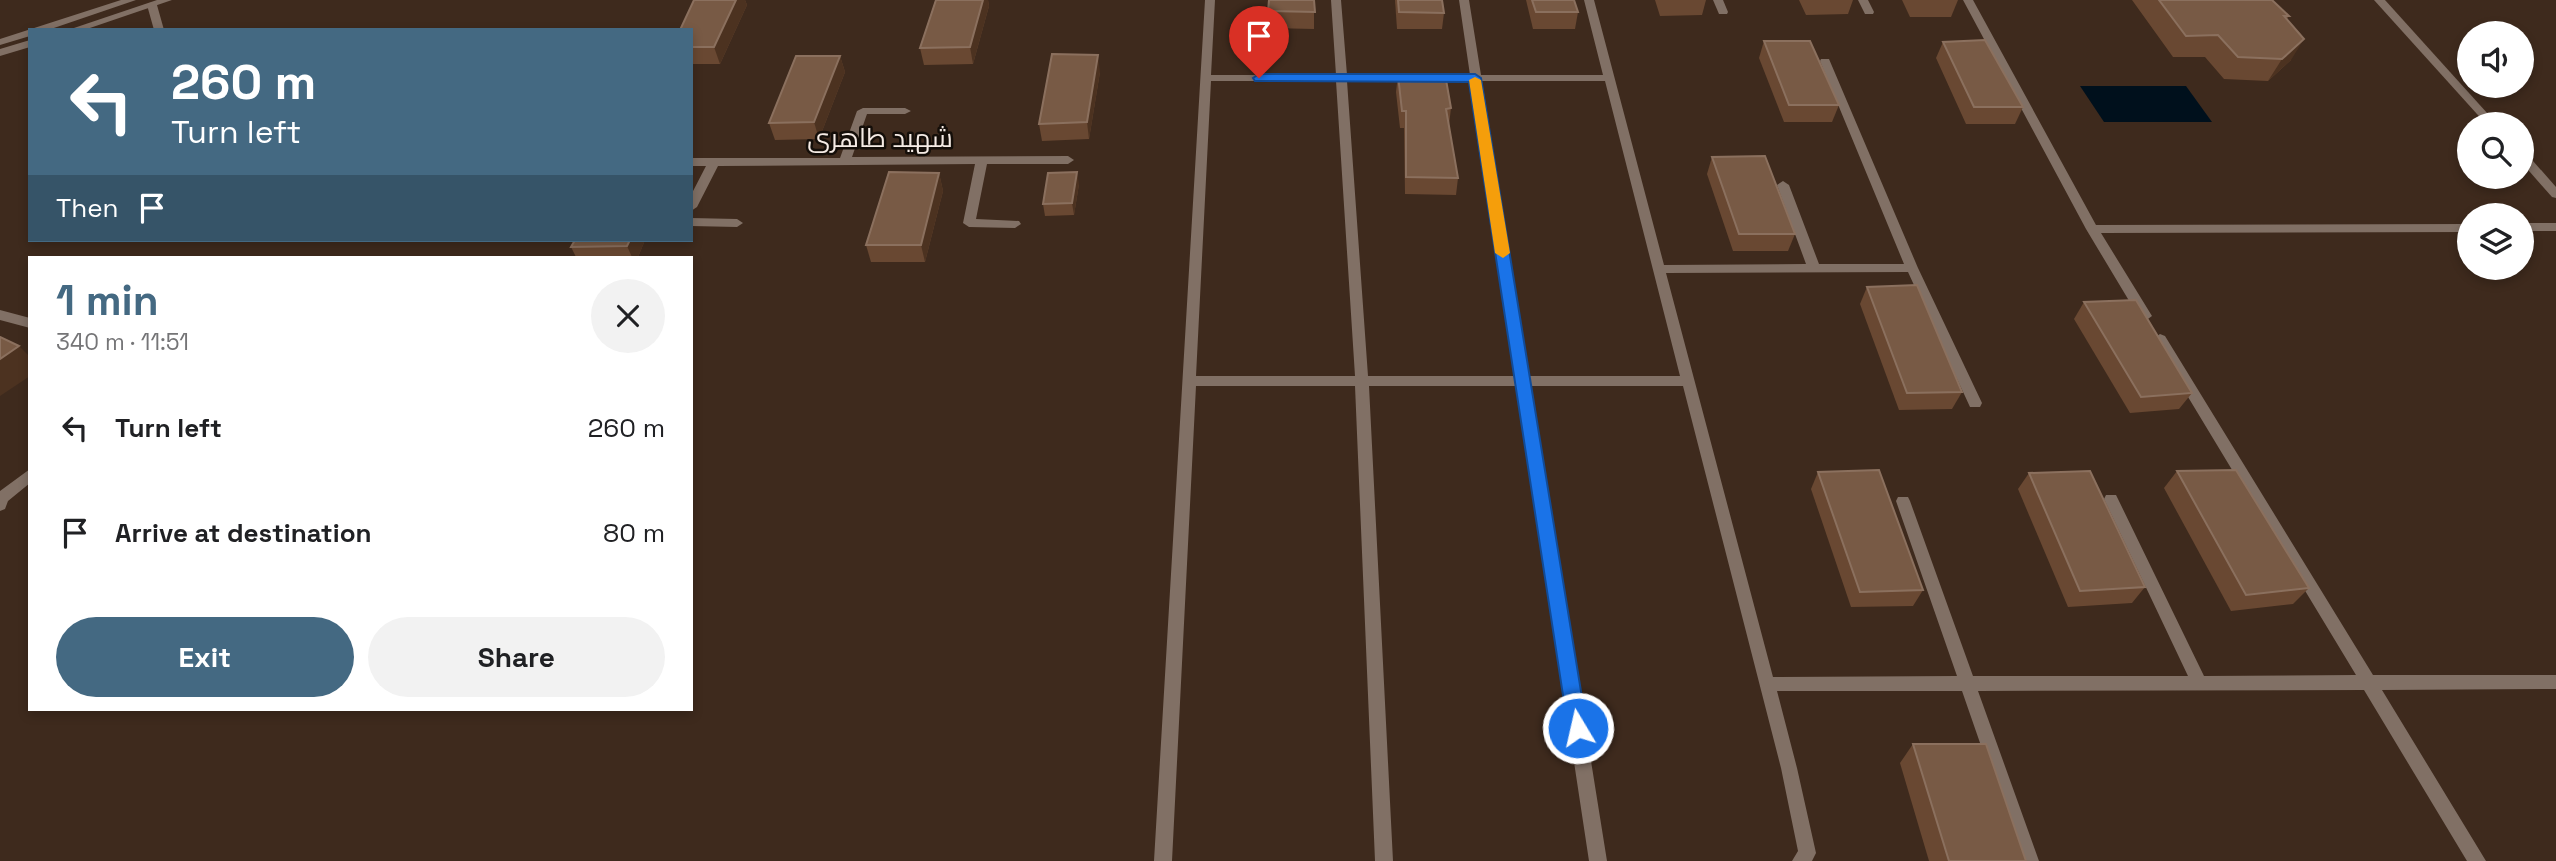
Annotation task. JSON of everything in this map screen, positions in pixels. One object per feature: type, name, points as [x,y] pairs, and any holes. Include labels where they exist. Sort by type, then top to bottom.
[{"type":"street","points":[[43,28],[131,0]]},
{"type":"street","points":[[79,28],[167,0]]},
{"type":"street","points":[[1163,861],[1210,0]]},
{"type":"street","points":[[1336,0],[1362,381],[1384,861]]},
{"type":"street","points":[[1464,0],[1598,861]]},
{"type":"street","points":[[1589,0],[1789,768],[1807,853],[1801,861]]},
{"type":"street","points":[[1718,0],[1723,12]]},
{"type":"street","points":[[1863,0],[1869,12]]},
{"type":"street","points":[[1968,0],[2092,229],[2477,861]]},
{"type":"street","points":[[2379,0],[2481,112]]},
{"type":"street","points":[[152,5],[158,28]]},
{"type":"street","points":[[0,42],[28,33]]},
{"type":"street","points":[[0,53],[28,44]]},
{"type":"street","points":[[1825,61],[1912,268],[1975,403]]},
{"type":"street","points":[[1204,78],[1609,78]]},
{"type":"street","points":[[845,161],[863,111],[905,111]]},
{"type":"street","points":[[982,160],[969,223],[1015,224]]},
{"type":"street","name":"شهید طاهری","points":[[693,162],[1068,160]]},
{"type":"street","points":[[693,203],[713,162]]},
{"type":"street","points":[[2534,169],[2556,194]]},
{"type":"street","points":[[1783,185],[1814,268]]},
{"type":"street","points":[[693,222],[737,223]]},
{"type":"street","points":[[2534,227],[2556,227]]},
{"type":"street","points":[[2092,229],[2457,228]]},
{"type":"street","points":[[1658,269],[1912,268]]},
{"type":"street","points":[[0,315],[28,322]]},
{"type":"street","points":[[1190,381],[1687,381]]},
{"type":"street","points":[[1,501],[28,476]]},
{"type":"street","points":[[2111,499],[2199,682]]},
{"type":"street","points":[[1903,501],[2029,861]]},
{"type":"street","points":[[1767,684],[2556,682]]},
{"type":"shaded area","points":[[0,0],[2556,0],[2556,861],[0,861]]},
{"type":"water","points":[[2080,86],[2186,86],[2212,122],[2104,122]]},
{"type":"building","points":[[694,0],[736,0],[714,47],[693,47],[693,28],[681,28]]},
{"type":"building","points":[[936,0],[983,0],[970,47],[920,48]]},
{"type":"building","points":[[1269,0],[1314,0],[1315,12],[1268,11]]},
{"type":"building","points":[[1398,0],[1442,0],[1444,13],[1399,12]]},
{"type":"building","points":[[1532,0],[1574,0],[1578,12],[1536,12]]},
{"type":"building","points":[[2159,0],[2272,0],[2289,16],[2284,16],[2304,39],[2282,59],[2238,57],[2218,35],[2186,36]]},
{"type":"building","points":[[1985,40],[2023,107],[1974,107],[1943,42]]},
{"type":"building","points":[[1764,41],[1810,41],[1839,105],[1789,105]]},
{"type":"building","points":[[1052,54],[1098,55],[1087,122],[1039,124]]},
{"type":"building","points":[[796,56],[840,56],[814,122],[769,123]]},
{"type":"building","points":[[1445,74],[1451,108],[1446,109],[1458,178],[1406,177],[1406,111],[1402,111],[1398,75]]},
{"type":"building","points":[[1765,156],[1795,234],[1739,234],[1712,157]]},
{"type":"building","points":[[889,172],[939,173],[921,245],[866,245]]},
{"type":"building","points":[[1077,172],[1072,203],[1043,204],[1048,173]]},
{"type":"building","points":[[574,242],[629,242],[627,246],[571,247]]},
{"type":"building","points":[[1917,285],[1962,392],[1907,393],[1867,287]]},
{"type":"building","points":[[2136,300],[2192,393],[2141,397],[2084,302]]},
{"type":"building","points":[[0,337],[19,346],[0,359]]},
{"type":"building","points":[[1879,470],[1923,590],[1860,592],[1818,472]]},
{"type":"building","points":[[2236,470],[2309,588],[2246,595],[2177,471]]},
{"type":"building","points":[[2090,471],[2145,587],[2080,591],[2029,473]]},
{"type":"building","points":[[1913,744],[1986,744],[2026,861],[1949,861]]},
{"type":"slow traffic","points":[[1475,80],[1503,253]]},
{"type":"route","points":[[1259,78],[1475,78],[1578,728]]}]
